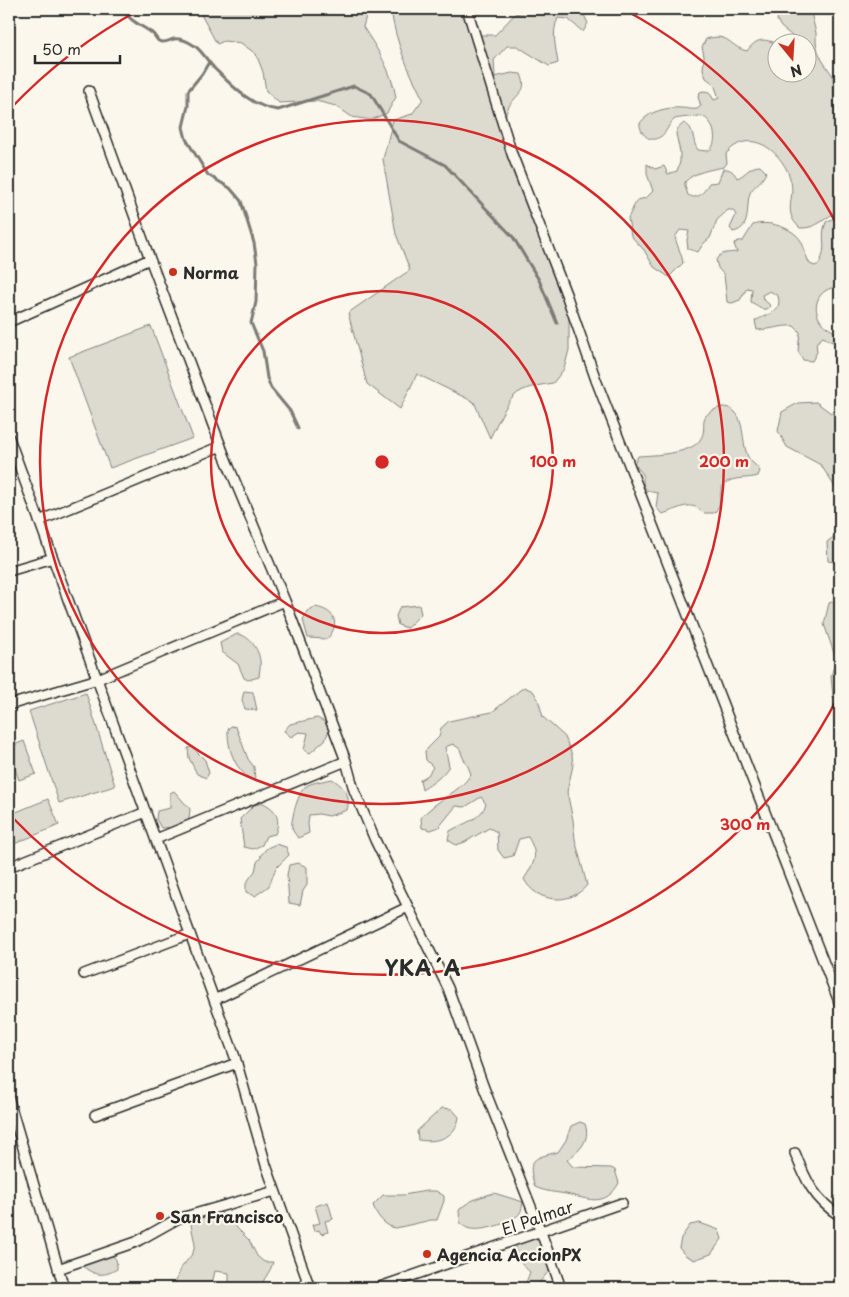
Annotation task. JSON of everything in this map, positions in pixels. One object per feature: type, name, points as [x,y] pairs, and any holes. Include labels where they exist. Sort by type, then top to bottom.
[{"type":"street","points":[[467,9],[512,154],[596,380],[840,1004]]},
{"type":"street","points":[[88,91],[221,446],[285,601],[346,761],[354,790],[375,840],[448,988],[484,1088],[561,1288]]},
{"type":"street","points":[[9,322],[150,259]]},
{"type":"street","points":[[9,438],[237,1062],[275,1191],[310,1288]]},
{"type":"street","points":[[39,522],[221,446]]},
{"type":"street","points":[[9,571],[53,558]]},
{"type":"street","points":[[9,704],[98,679],[285,601]]},
{"type":"street","points":[[156,839],[346,761]]},
{"type":"street","points":[[9,867],[146,812]]},
{"type":"street","points":[[214,1000],[408,907]]},
{"type":"street","points":[[84,974],[190,934]]},
{"type":"street","points":[[95,1115],[237,1062]]},
{"type":"street","points":[[9,1100],[64,1288]]},
{"type":"street","points":[[794,1153],[804,1176],[816,1196],[830,1210],[840,1216]]},
{"type":"street","points":[[58,1269],[136,1242],[177,1219],[275,1191]]},
{"type":"street","name":"El Palmar","points":[[377,1288],[622,1203]]},
{"type":"shaded area","points":[[198,9],[368,9],[363,27],[379,52],[394,87],[396,97],[387,113],[371,120],[352,117],[336,106],[316,101],[279,103],[266,91],[263,72],[256,54],[241,43],[224,41],[217,44]]},
{"type":"shaded area","points":[[391,9],[467,9],[477,35],[495,35],[515,14],[534,9],[577,9],[584,15],[588,23],[583,32],[568,19],[558,18],[554,35],[558,63],[549,66],[517,46],[507,46],[494,60],[495,77],[512,73],[521,74],[523,79],[523,89],[509,106],[504,120],[539,224],[569,293],[569,350],[564,369],[553,383],[527,388],[510,400],[490,438],[474,402],[417,374],[400,409],[367,384],[348,313],[410,270],[396,234],[383,159],[393,120],[412,114],[423,99],[399,44]]},
{"type":"shaded area","points":[[780,9],[810,9],[816,32],[787,32],[777,20]]},
{"type":"shaded area","points":[[720,37],[747,51],[753,44],[766,40],[766,82],[816,82],[816,42],[822,60],[833,76],[834,105],[840,138],[840,209],[816,225],[800,228],[791,216],[792,185],[786,168],[772,151],[763,145],[754,142],[744,142],[735,146],[726,154],[727,163],[724,167],[698,173],[685,182],[685,186],[688,195],[695,197],[703,192],[709,183],[718,182],[723,169],[732,171],[737,178],[753,167],[760,166],[766,172],[751,191],[744,226],[740,230],[733,232],[730,228],[736,215],[733,210],[728,210],[717,220],[710,238],[698,252],[688,249],[689,231],[680,230],[675,237],[683,263],[669,277],[654,267],[644,250],[631,236],[628,218],[637,200],[646,198],[653,191],[647,174],[647,164],[655,169],[664,166],[668,174],[677,171],[680,162],[680,152],[676,134],[677,129],[684,123],[688,125],[698,150],[707,151],[714,144],[714,132],[710,123],[699,116],[675,119],[662,135],[653,139],[643,134],[640,123],[648,115],[664,109],[697,109],[701,106],[698,97],[700,92],[709,92],[714,100],[719,98],[714,84],[706,78],[703,69],[704,56],[702,47],[706,39]]},
{"type":"shaded area","points":[[834,218],[840,220],[840,285],[828,289],[821,294],[816,306],[822,323],[838,334],[832,342],[823,337],[816,343],[817,352],[812,361],[803,360],[798,351],[800,332],[794,326],[757,330],[755,321],[776,310],[779,302],[778,296],[770,291],[762,295],[763,299],[771,306],[767,309],[763,309],[751,302],[752,289],[747,288],[740,300],[732,303],[727,302],[724,275],[718,268],[716,260],[722,254],[737,252],[734,244],[738,241],[743,241],[753,225],[765,223],[786,228],[797,236],[801,241],[810,264],[815,266],[819,264],[822,257],[824,247],[823,233],[826,222]]},
{"type":"shaded area","points":[[151,326],[193,438],[110,468],[69,357]]},
{"type":"shaded area","points":[[816,402],[831,413],[840,415],[840,495],[821,465],[787,447],[778,431],[782,412],[798,403]]},
{"type":"shaded area","points":[[721,407],[729,408],[739,418],[748,457],[760,471],[758,476],[739,478],[725,484],[722,487],[719,505],[714,513],[704,513],[694,507],[684,506],[662,514],[656,507],[658,493],[645,488],[643,474],[634,464],[638,456],[672,453],[695,445],[703,435],[707,414]]},
{"type":"shaded area","points":[[840,532],[840,563],[828,561],[827,542]]},
{"type":"shaded area","points":[[840,599],[840,700],[833,697],[831,676],[836,659],[824,624],[829,603]]},
{"type":"shaded area","points":[[419,605],[421,614],[407,628],[398,625],[396,616],[400,607]]},
{"type":"shaded area","points":[[315,607],[327,611],[334,618],[334,628],[327,639],[308,638],[303,620],[307,611]]},
{"type":"shaded area","points":[[237,634],[246,637],[255,647],[260,663],[259,677],[248,680],[244,678],[238,664],[222,652],[220,643]]},
{"type":"shaded area","points":[[524,687],[533,691],[538,699],[543,717],[565,737],[572,755],[573,765],[567,792],[575,839],[587,885],[580,892],[563,899],[545,897],[537,893],[529,887],[524,879],[534,859],[534,849],[528,837],[519,839],[513,856],[504,858],[498,850],[497,832],[489,828],[456,845],[448,840],[450,831],[476,817],[484,809],[486,804],[481,797],[465,807],[456,806],[439,827],[431,830],[422,828],[421,818],[433,806],[461,786],[471,774],[460,749],[453,744],[445,747],[449,766],[437,780],[422,790],[420,780],[428,775],[433,767],[426,760],[425,751],[439,737],[441,728],[449,721],[492,712]]},
{"type":"shaded area","points":[[244,691],[253,692],[257,710],[245,709],[242,700]]},
{"type":"shaded area","points":[[86,693],[115,786],[59,803],[29,711]]},
{"type":"shaded area","points":[[317,718],[325,722],[329,730],[325,740],[310,753],[304,750],[308,733],[299,732],[291,737],[284,731],[290,724]]},
{"type":"shaded area","points":[[231,726],[236,727],[248,759],[254,767],[255,781],[243,772],[234,760],[228,737],[228,729]]},
{"type":"shaded area","points":[[24,741],[36,774],[19,780],[9,747]]},
{"type":"shaded area","points":[[192,747],[205,760],[209,773],[206,778],[197,774],[189,758],[188,748]]},
{"type":"shaded area","points":[[332,779],[346,792],[348,800],[347,810],[329,816],[309,815],[309,833],[298,838],[292,828],[292,819],[300,794],[305,787],[311,784]]},
{"type":"shaded area","points":[[174,791],[190,809],[189,819],[182,827],[161,828],[156,819],[157,811],[170,808],[170,793]]},
{"type":"shaded area","points":[[48,799],[59,825],[14,844],[9,831],[9,815]]},
{"type":"shaded area","points":[[263,803],[275,812],[278,824],[275,834],[266,836],[262,845],[253,849],[244,847],[240,819],[254,805]]},
{"type":"shaded area","points":[[276,844],[286,847],[289,855],[276,868],[269,886],[255,896],[246,892],[246,883],[255,871],[257,862],[262,856],[260,856],[267,848]]},
{"type":"shaded area","points":[[298,863],[307,867],[307,885],[303,891],[300,905],[289,903],[287,875],[289,865]]},
{"type":"shaded area","points":[[442,1108],[452,1109],[459,1117],[454,1130],[445,1138],[439,1140],[418,1140],[417,1131]]},
{"type":"shaded area","points":[[580,1122],[585,1124],[585,1140],[580,1149],[567,1160],[573,1167],[611,1168],[615,1170],[619,1183],[614,1191],[602,1199],[589,1199],[547,1191],[535,1187],[532,1178],[531,1171],[534,1161],[537,1158],[558,1152],[566,1140],[571,1126]]},
{"type":"shaded area","points":[[436,1191],[444,1196],[437,1220],[396,1228],[382,1220],[376,1213],[373,1205],[383,1195],[403,1195]]},
{"type":"shaded area","points":[[494,1193],[523,1202],[520,1213],[510,1220],[487,1228],[472,1229],[460,1224],[459,1210],[471,1201]]},
{"type":"shaded area","points":[[328,1202],[333,1219],[325,1221],[328,1232],[321,1234],[319,1230],[314,1231],[312,1225],[320,1223],[315,1206]]},
{"type":"shaded area","points":[[213,1212],[222,1213],[249,1240],[257,1256],[264,1262],[273,1262],[261,1288],[229,1288],[229,1273],[215,1271],[211,1288],[175,1288],[174,1286],[181,1268],[193,1253],[195,1244],[191,1225],[195,1217]]},
{"type":"shaded area","points":[[700,1223],[719,1230],[722,1239],[711,1254],[694,1260],[685,1255],[679,1248],[681,1238],[690,1225]]},
{"type":"shaded area","points":[[525,1231],[553,1249],[557,1261],[539,1283],[544,1282],[550,1288],[533,1288],[536,1284],[524,1288],[530,1272],[519,1260],[516,1248],[518,1235]]},
{"type":"shaded area","points":[[105,1254],[115,1258],[117,1262],[117,1269],[107,1274],[93,1273],[80,1264]]},
{"type":"waterway","points":[[124,9],[132,20],[152,33],[159,41],[179,39],[195,46],[236,89],[260,105],[278,110],[354,86],[371,94],[399,141],[445,165],[513,237],[539,280],[557,323]]},
{"type":"waterway","points":[[209,62],[188,91],[188,106],[183,127],[186,139],[208,175],[230,188],[241,201],[254,243],[257,263],[256,302],[251,323],[263,351],[267,378],[271,388],[290,411],[298,428]]},
{"type":"place","name":"Norma","points":[[173,272]]},
{"type":"place","name":"San Francisco","points":[[160,1216]]},
{"type":"place","name":"Agencia AccionPX","points":[[427,1254]]},
{"type":"district","name":"YKA´A","points":[[423,967]]}]
